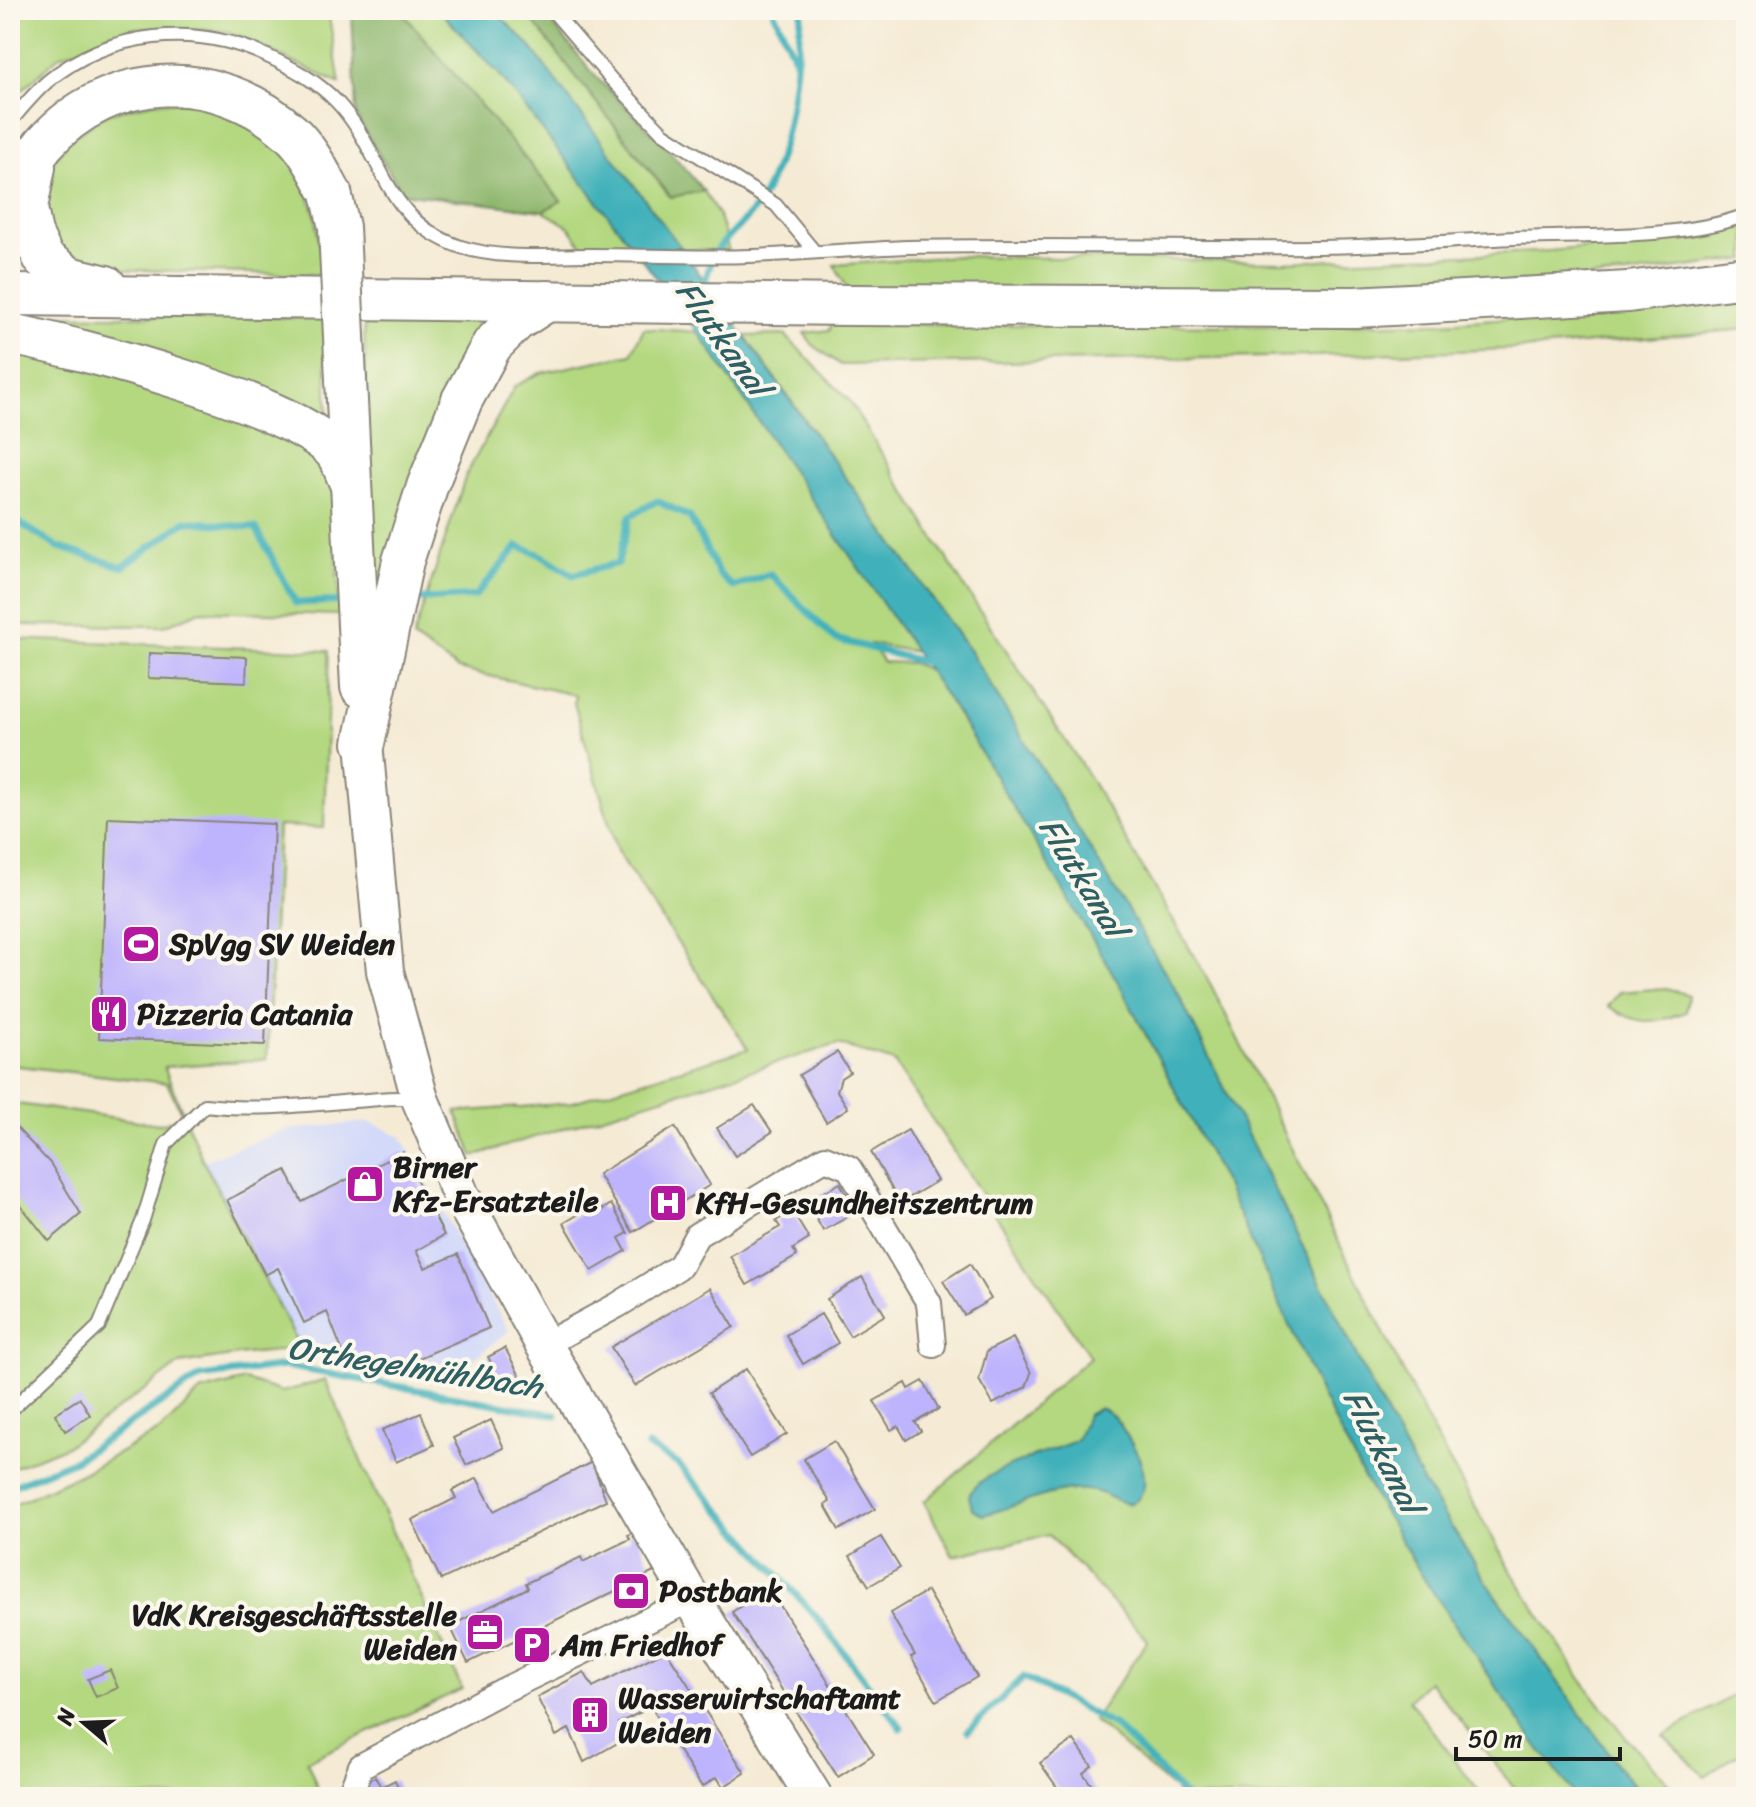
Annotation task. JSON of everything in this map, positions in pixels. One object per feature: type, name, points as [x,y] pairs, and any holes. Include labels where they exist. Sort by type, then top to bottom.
[{"type":"main road","points":[[10,202],[38,152],[62,126],[87,109],[125,91],[161,86],[200,87],[229,94],[259,109],[293,134],[314,162],[331,193],[339,227],[351,485],[370,663],[364,743]]},
{"type":"main road","points":[[38,152],[27,208],[32,234],[44,259],[69,277],[164,297]]},
{"type":"main road","points":[[10,295],[1355,307],[1628,292],[1746,277]]},
{"type":"main road","points":[[370,663],[428,484],[462,400],[492,345],[516,321],[547,301]]},
{"type":"main road","points":[[10,334],[154,371],[235,398],[309,430],[335,452],[351,485]]},
{"type":"street","points":[[364,743],[385,971],[420,1099],[461,1196],[692,1599],[814,1797]]},
{"type":"street","points":[[544,1345],[618,1305],[680,1266],[697,1235],[825,1158],[849,1168],[929,1303],[933,1345]]},
{"type":"street","points":[[349,1797],[361,1766],[502,1691],[692,1599]]},
{"type":"lane","points":[[552,10],[611,79],[663,133],[776,205],[814,251]]},
{"type":"lane","points":[[10,122],[48,81],[74,63],[105,49],[142,38],[178,34],[236,42],[307,76],[334,99],[350,118],[407,214],[429,230],[461,246],[517,255],[748,256],[908,247],[1325,247],[1637,233],[1718,225],[1746,215]]},
{"type":"lane","points":[[10,1411],[99,1326],[143,1220],[166,1144],[205,1105],[224,1108],[399,1096],[420,1099]]},
{"type":"shaded area","points":[[369,1122],[401,1136],[509,1331],[474,1359],[403,1377],[325,1364],[301,1349],[203,1161],[285,1130]]},
{"type":"green space","points":[[10,10],[328,10],[340,84],[227,31],[134,28],[59,56],[10,101]]},
{"type":"green space","points":[[352,10],[400,10],[561,201],[543,211],[402,193],[356,116]]},
{"type":"green space","points":[[400,10],[439,10],[499,74],[637,250],[585,250],[569,227],[543,211],[561,201]]},
{"type":"green space","points":[[494,10],[524,10],[670,197],[704,191],[719,216],[729,251],[682,249],[529,45]]},
{"type":"green space","points":[[524,10],[541,10],[598,79],[662,142],[704,191],[671,197]]},
{"type":"green space","points":[[156,102],[197,102],[240,116],[297,164],[315,213],[324,275],[100,269],[68,257],[47,238],[41,178],[69,139],[109,113]]},
{"type":"green space","points":[[1746,223],[1746,259],[1626,275],[1398,291],[848,290],[834,265],[957,256],[1282,262],[1538,252],[1709,236]]},
{"type":"green space","points":[[1746,296],[1746,329],[1538,348],[1314,356],[841,365],[813,345],[804,333],[830,330],[831,324],[1279,326],[1442,323]]},
{"type":"green space","points":[[10,315],[324,318],[328,417],[325,419]]},
{"type":"green space","points":[[364,318],[489,319],[378,610],[367,452]]},
{"type":"green space","points":[[644,328],[698,332],[917,652],[871,644],[883,662],[912,663],[929,670],[1000,782],[1118,982],[1227,1188],[1317,1386],[1366,1482],[1421,1574],[1524,1728],[1576,1797],[1522,1797],[1429,1681],[1409,1700],[1483,1797],[1178,1797],[1175,1790],[1093,1720],[1148,1640],[1049,1535],[953,1556],[924,1502],[1090,1357],[894,1062],[838,1044],[473,1156],[456,1112],[570,1103],[748,1049],[617,851],[574,703],[575,695],[458,669],[413,638],[466,475],[515,386],[540,373],[631,354]]},
{"type":"green space","points":[[785,335],[849,400],[958,577],[1088,775],[1211,985],[1432,1430],[1513,1574],[1581,1679],[1627,1739],[1681,1797],[1645,1797],[1623,1773],[1486,1581],[1422,1481],[1378,1399],[1176,990],[971,653],[745,336]]},
{"type":"green space","points":[[10,347],[137,376],[306,442],[334,489],[339,615],[201,611],[164,626],[10,625]]},
{"type":"green space","name":"SpVgg SV Weiden","points":[[10,639],[329,651],[324,828],[278,826],[267,1059],[164,1067],[203,1161],[301,1349],[180,1364],[67,1446],[10,1469],[10,1103],[160,1124],[183,1117],[167,1083],[10,1065]]},
{"type":"green space","points":[[1666,988],[1688,995],[1686,1012],[1647,1021],[1629,1017],[1608,1006],[1620,992]]},
{"type":"green space","points":[[245,1380],[282,1392],[325,1380],[462,1689],[307,1761],[321,1797],[10,1797],[10,1506],[81,1474],[161,1430],[200,1392]]},
{"type":"green space","points":[[1746,1688],[1746,1749],[1705,1776],[1663,1736]]},
{"type":"water","name":"Flutkanal","points":[[439,10],[494,10],[529,45],[682,249],[971,653],[1176,990],[1378,1399],[1422,1481],[1486,1581],[1623,1773],[1645,1797],[1576,1797],[1524,1728],[1421,1574],[1366,1482],[1317,1386],[1227,1188],[1118,982],[959,716],[698,332],[499,74]]},
{"type":"water","points":[[1100,1408],[1120,1425],[1139,1458],[1144,1485],[1135,1502],[1125,1503],[1096,1492],[1077,1490],[1050,1494],[983,1515],[972,1508],[969,1496],[974,1487],[1017,1463],[1077,1440],[1087,1415]]},
{"type":"building","points":[[149,653],[247,657],[246,682],[148,678]]},
{"type":"building","points":[[108,817],[274,824],[265,1045],[99,1038]]},
{"type":"building","points":[[837,1052],[850,1072],[841,1078],[837,1091],[848,1108],[826,1122],[799,1075]]},
{"type":"building","points":[[754,1105],[772,1132],[735,1156],[717,1128]]},
{"type":"building","points":[[10,1121],[50,1163],[81,1214],[49,1241],[10,1192]]},
{"type":"building","points":[[675,1127],[710,1185],[633,1232],[598,1174]]},
{"type":"building","points":[[908,1130],[937,1181],[900,1203],[871,1152]]},
{"type":"building","points":[[403,1152],[444,1235],[416,1251],[425,1268],[458,1254],[489,1328],[391,1370],[347,1363],[327,1312],[304,1323],[278,1268],[265,1275],[227,1200],[286,1170],[302,1202]]},
{"type":"building","points":[[840,1183],[856,1212],[823,1231],[807,1202]]},
{"type":"building","points":[[598,1203],[602,1210],[611,1204],[628,1233],[619,1238],[626,1251],[592,1271],[564,1223]]},
{"type":"building","points":[[792,1211],[809,1239],[793,1249],[797,1256],[747,1285],[730,1256],[780,1227],[776,1221]]},
{"type":"building","points":[[970,1264],[991,1299],[964,1315],[943,1281]]},
{"type":"building","points":[[862,1277],[885,1315],[850,1336],[827,1299]]},
{"type":"building","points":[[710,1288],[734,1327],[635,1386],[611,1347]]},
{"type":"building","points":[[821,1314],[838,1343],[803,1364],[786,1335]]},
{"type":"building","points":[[1013,1338],[1031,1373],[1026,1387],[993,1404],[979,1380],[987,1351]]},
{"type":"building","points":[[505,1348],[521,1378],[504,1387],[488,1357]]},
{"type":"building","points":[[746,1369],[787,1434],[750,1457],[709,1393]]},
{"type":"building","points":[[923,1381],[939,1409],[915,1422],[921,1431],[906,1440],[898,1426],[891,1430],[874,1401],[906,1383],[909,1389]]},
{"type":"building","points":[[80,1398],[90,1415],[65,1431],[55,1414]]},
{"type":"building","points":[[421,1413],[434,1445],[396,1462],[382,1430]]},
{"type":"building","points":[[491,1420],[504,1448],[466,1465],[453,1438]]},
{"type":"building","points":[[834,1441],[875,1509],[839,1530],[825,1505],[830,1502],[804,1459]]},
{"type":"building","points":[[592,1462],[606,1500],[441,1580],[412,1520],[456,1498],[452,1491],[477,1478],[494,1511]]},
{"type":"building","points":[[635,1531],[654,1572],[468,1663],[450,1626],[528,1588],[526,1583],[581,1557],[583,1562],[630,1539],[628,1535]]},
{"type":"building","points":[[881,1537],[900,1568],[869,1586],[850,1556]]},
{"type":"building","points":[[769,1588],[874,1754],[838,1777],[732,1612]]},
{"type":"building","points":[[927,1591],[977,1677],[936,1701],[911,1657],[915,1655],[890,1613]]},
{"type":"building","name":"Wasserwirtschaftamt Weiden","points":[[666,1650],[745,1773],[723,1787],[717,1777],[702,1787],[651,1707],[619,1723],[628,1737],[584,1762],[569,1729],[556,1736],[537,1697],[584,1672],[593,1687]]},
{"type":"building","points":[[110,1670],[118,1688],[96,1697],[88,1679]]},
{"type":"building","points":[[1074,1740],[1092,1766],[1083,1773],[1098,1794],[1094,1797],[1064,1797],[1040,1763]]},
{"type":"building","points":[[375,1777],[381,1787],[395,1780],[403,1797],[361,1797],[363,1782]]},
{"type":"waterway","points":[[773,10],[795,59]]},
{"type":"waterway","name":"Flutkanal","points":[[705,281],[716,252],[760,201],[780,155],[791,107],[802,10]]},
{"type":"waterway","points":[[409,600],[475,596],[518,546],[541,555],[573,575],[618,563],[630,516],[657,501],[690,517],[719,574],[733,587],[770,574],[835,639],[932,664]]},
{"type":"waterway","points":[[10,517],[58,547],[123,567],[186,521],[256,528],[296,603],[344,601]]},
{"type":"waterway","name":"Orthegelmühlbach","points":[[10,1487],[75,1460],[200,1377],[285,1366],[556,1415]]},
{"type":"waterway","name":"Orthegelmühlbach","points":[[648,1446],[678,1464],[820,1621],[901,1728]]},
{"type":"waterway","points":[[968,1731],[1024,1677],[1115,1726],[1186,1797]]},
{"type":"place","name":"SpVgg SV Weiden","points":[[141,944]]},
{"type":"place","name":"Pizzeria Catania","points":[[109,1014]]},
{"type":"place","name":"Birner Kfz-Ersatzteile","points":[[365,1184]]},
{"type":"place","name":"KfH-Gesundheitszentrum","points":[[668,1203]]},
{"type":"place","name":"Postbank","points":[[631,1591]]},
{"type":"place","name":"VdK Kreisgeschäftsstelle Weiden","points":[[485,1632]]},
{"type":"place","name":"Am Friedhof","points":[[532,1645]]},
{"type":"place","name":"Wasserwirtschaftamt Weiden","points":[[590,1715]]}]
